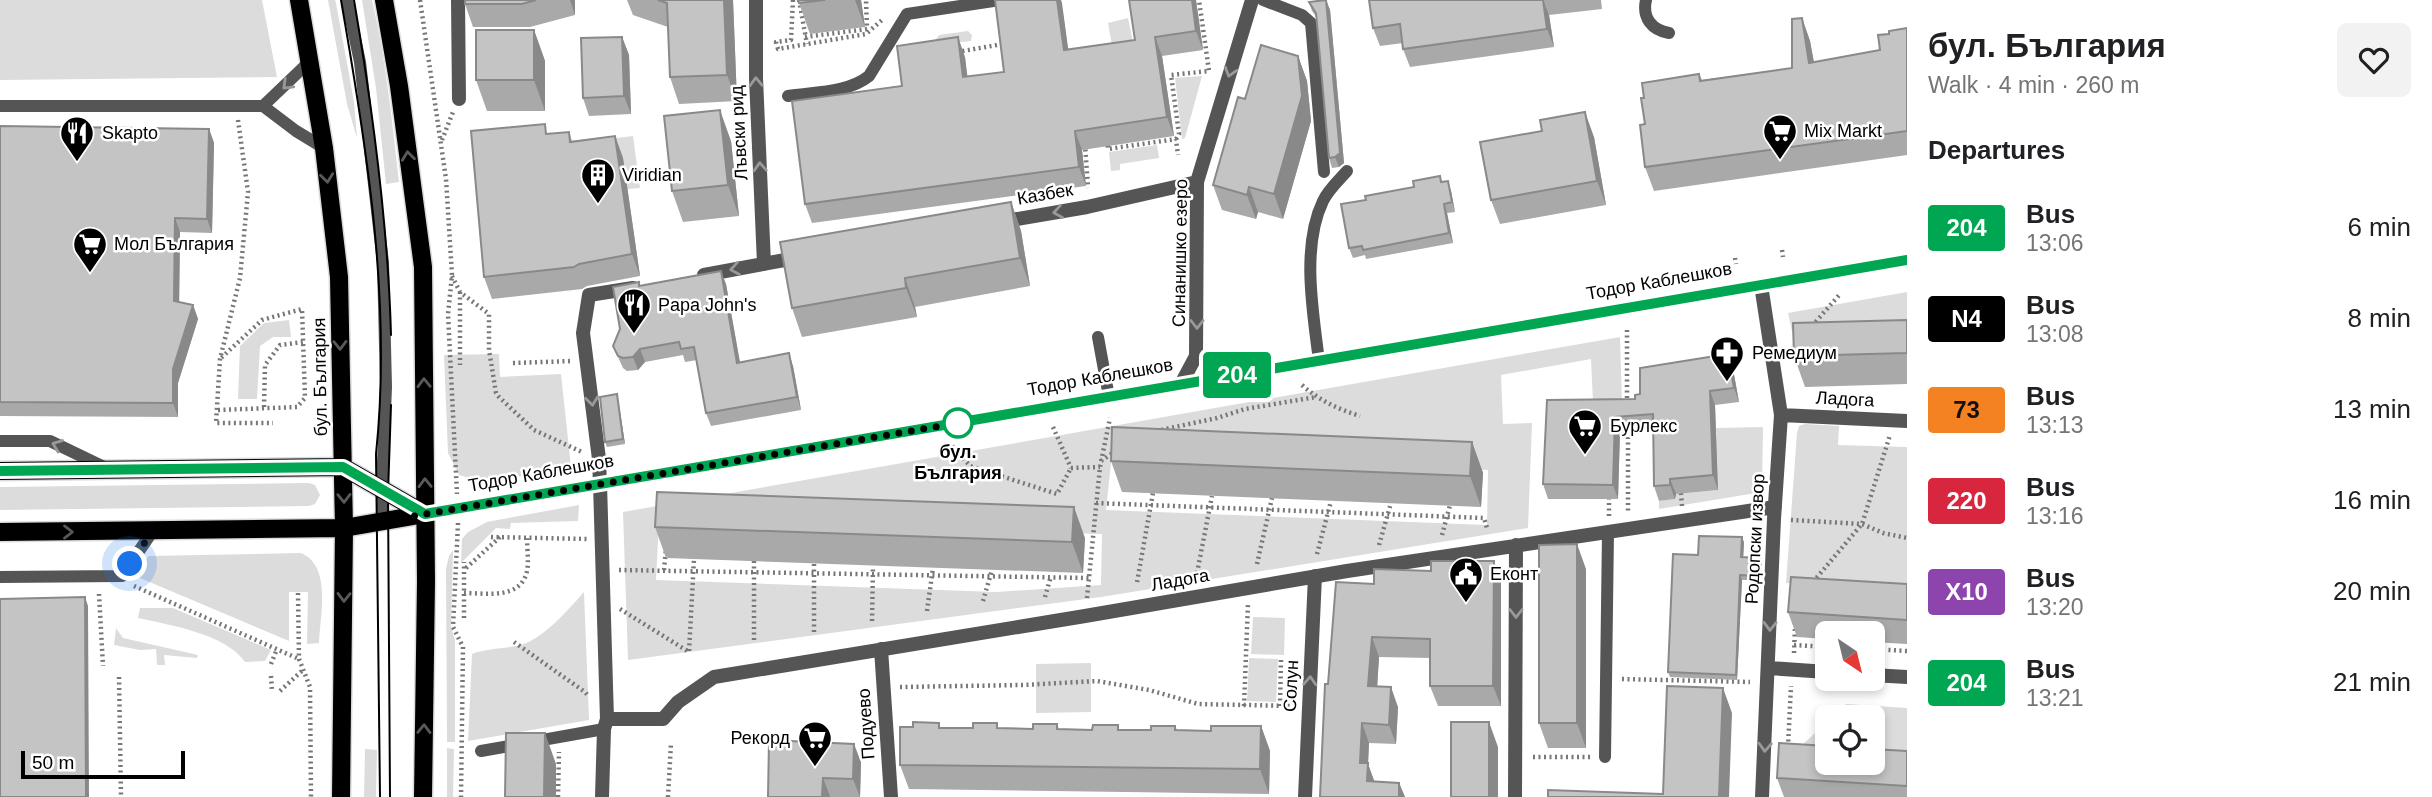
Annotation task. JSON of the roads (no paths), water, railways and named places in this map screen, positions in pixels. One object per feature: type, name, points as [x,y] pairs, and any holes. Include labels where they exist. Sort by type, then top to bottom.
[{"type":"main road","name":"бул. България","points":[[299,0],[324,148],[339,277],[344,528],[341,797]]},
{"type":"main road","points":[[384,0],[399,86],[422,267],[425,514],[423,797]]},
{"type":"main road","name":"Тодор Каблешков","points":[[0,532],[344,528],[1907,260]]},
{"type":"main road","points":[[0,471],[343,467],[425,514]]},
{"type":"street","points":[[458,0],[459,99]]},
{"type":"street","name":"Лъвски рид","points":[[756,0],[756,78],[765,264]]},
{"type":"street","name":"Синанишко езеро","points":[[1181,384],[1196,356],[1197,182],[1252,0]]},
{"type":"street","name":"Казбек","points":[[985,225],[1090,206],[1197,182]]},
{"type":"street","points":[[687,278],[822,254]]},
{"type":"street","points":[[602,797],[606,724],[599,459],[583,333],[589,295],[648,285]]},
{"type":"street","name":"Родопски извор","points":[[1761,285],[1781,415],[1774,513],[1762,797]]},
{"type":"street","name":"Ладога","points":[[1781,415],[1901,421]]},
{"type":"street","name":"Ладога","points":[[606,724],[663,719],[678,702],[714,677],[1085,617],[1315,576],[1608,532],[1774,513]]},
{"type":"street","points":[[1515,797],[1516,545]]},
{"type":"street","name":"Солун","points":[[1305,797],[1315,576]]},
{"type":"street","name":"Подуево","points":[[881,649],[891,797]]},
{"type":"street","points":[[1769,675],[1793,670],[1815,671]]},
{"type":"street","points":[[1885,676],[1907,677]]},
{"type":"lane","points":[[347,0],[359,62],[383,263],[386,387],[383,522]]},
{"type":"lane","points":[[788,96],[850,87],[861,82],[869,76],[907,14],[1000,0]]},
{"type":"lane","points":[[1263,0],[1302,15],[1311,23],[1324,172]]},
{"type":"lane","points":[[1646,0],[1648,22],[1659,31],[1669,33]]},
{"type":"lane","points":[[263,106],[309,62]]},
{"type":"lane","points":[[0,106],[263,106],[324,148]]},
{"type":"lane","points":[[1319,361],[1310,278],[1313,237],[1323,201],[1347,172]]},
{"type":"lane","points":[[1098,337],[1109,397]]},
{"type":"lane","points":[[0,441],[50,441],[110,470]]},
{"type":"lane","points":[[0,577],[122,576],[152,532]]},
{"type":"lane","points":[[1605,757],[1608,532]]},
{"type":"lane","name":"Ладога","points":[[481,751],[559,737],[606,724]]},
{"type":"tram line","points":[[341,0],[368,169],[379,283],[381,340],[376,454],[380,797]]},
{"type":"tram line","points":[[354,0],[378,167],[387,251],[391,335]]},
{"type":"tram line","points":[[390,797],[388,493],[391,405]]},
{"type":"place","name":"Mix Markt","points":[[1780,161]]},
{"type":"place","name":"Skapto","points":[[77,163]]},
{"type":"place","name":"Viridian","points":[[598,205]]},
{"type":"place","name":"Мол България","points":[[90,274]]},
{"type":"place","name":"Papa John's","points":[[634,335]]},
{"type":"place","name":"Ремедиум","points":[[1727,383]]},
{"type":"place","name":"бул. България","points":[[958,423]]},
{"type":"place","name":"Бурлекс","points":[[1585,456]]},
{"type":"place","name":"Еконт","points":[[1466,604]]},
{"type":"place","name":"Рекорд","points":[[815,768]]}]
